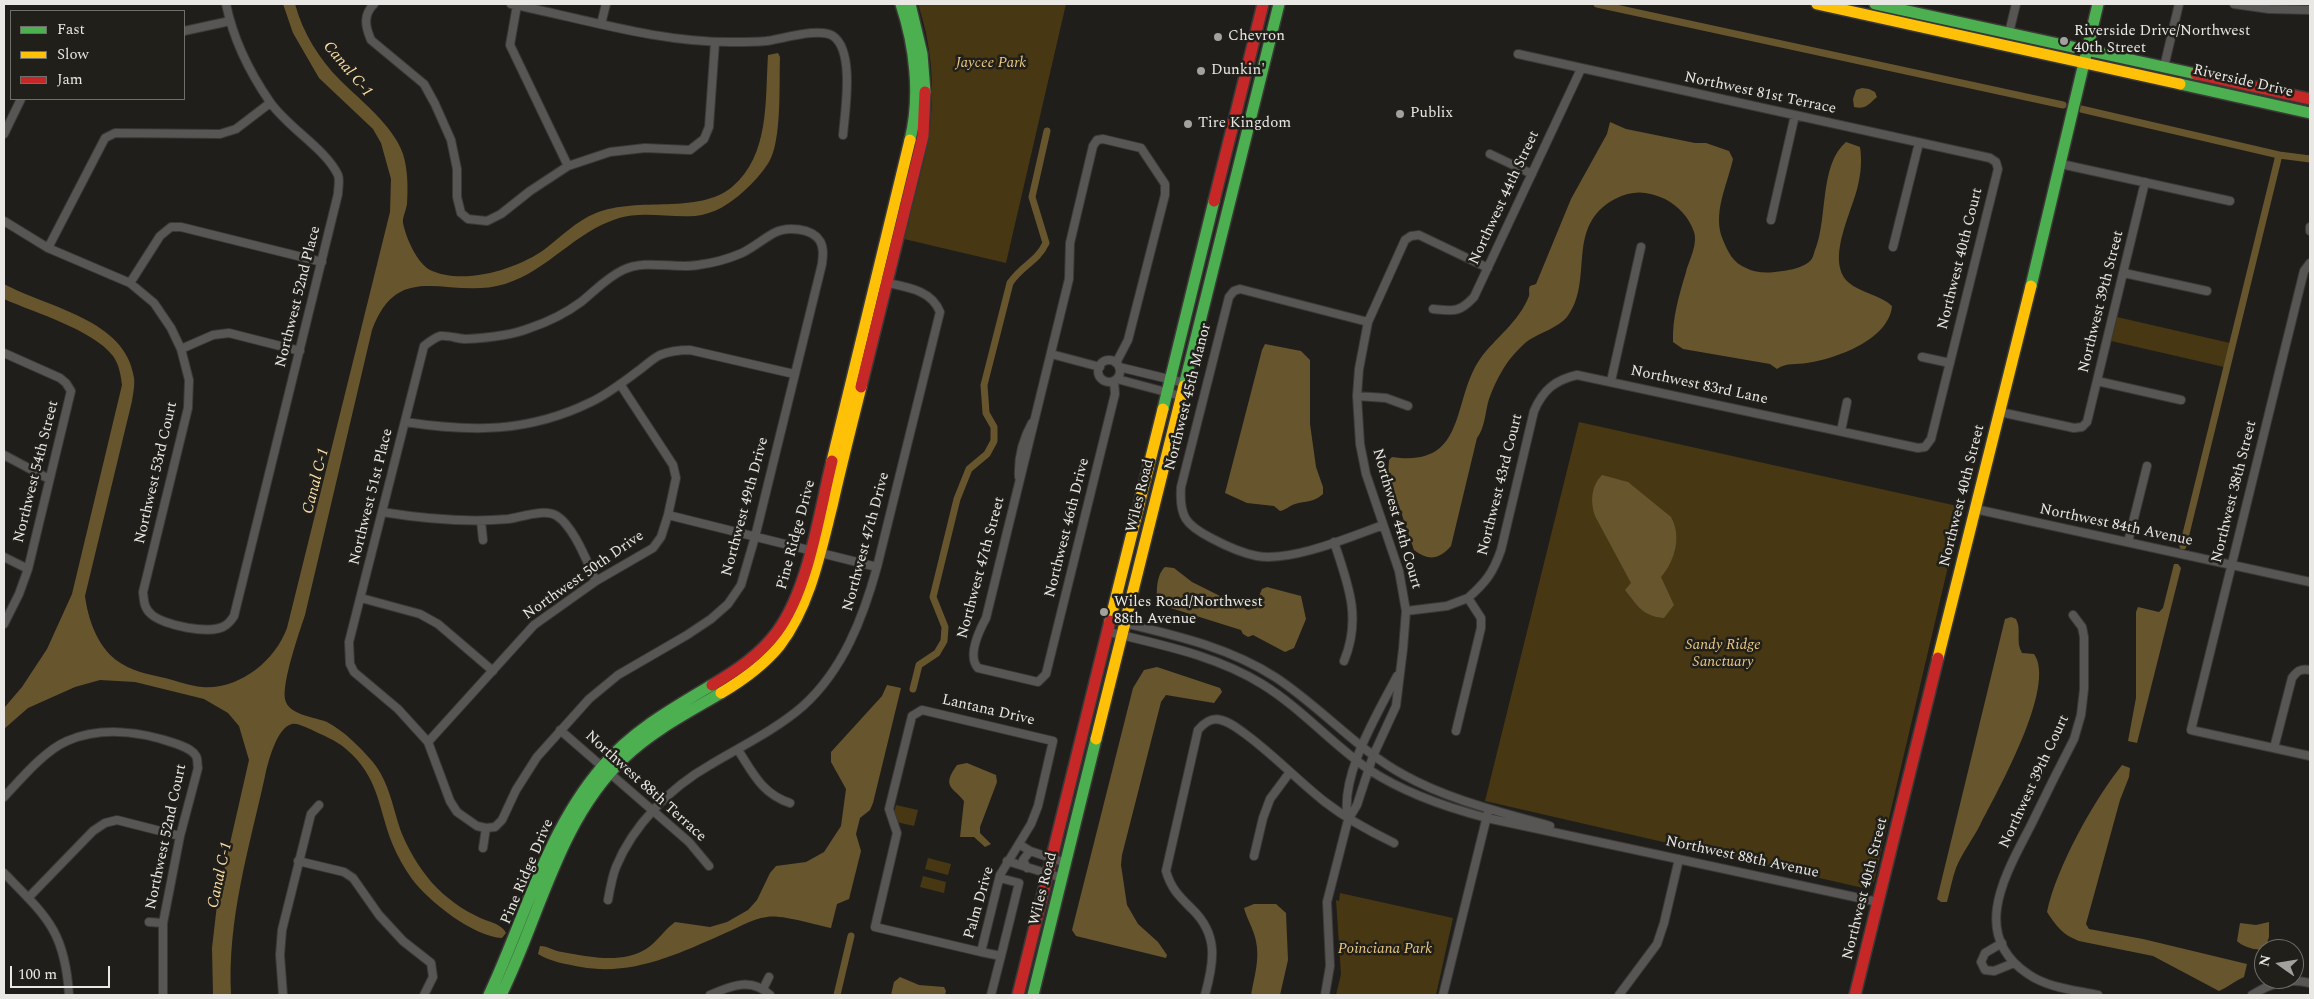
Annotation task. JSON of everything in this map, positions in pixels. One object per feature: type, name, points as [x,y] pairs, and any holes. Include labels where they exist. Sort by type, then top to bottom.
[{"type":"street","name":"Northwest 52nd Place","points":[[226,4],[230,21],[248,66],[270,103],[330,162],[339,177],[338,194],[322,262],[234,616],[226,626]]},
{"type":"street","points":[[568,166],[510,45],[514,4],[670,38],[715,42],[764,41],[820,32],[832,35],[841,43],[845,58],[847,82],[843,135]]},
{"type":"street","points":[[601,24],[606,4]]},
{"type":"street","name":"Pine Ridge Drive","points":[[882,282],[912,136],[915,102],[912,46],[902,4]]},
{"type":"street","name":"Pine Ridge Drive","points":[[489,995],[508,958],[559,832],[578,798],[647,726],[729,676],[753,659],[788,615],[795,600],[815,552],[882,282],[923,136],[925,66],[921,35],[910,4]]},
{"type":"street","name":"Wiles Road","points":[[1018,995],[1263,4]]},
{"type":"street","name":"Wiles Road","points":[[1033,995],[1279,4]]},
{"type":"street","name":"Riverside Drive","points":[[1817,4],[2086,56],[2164,67],[2310,99]]},
{"type":"street","name":"Riverside Drive","points":[[1874,4],[2009,33],[2086,56],[2310,113]]},
{"type":"street","points":[[2009,33],[2016,4]]},
{"type":"street","name":"Northwest 40th Street","points":[[1856,995],[2061,164],[2098,4]]},
{"type":"street","points":[[2164,67],[2179,4]]},
{"type":"street","points":[[2234,4],[2310,10]]},
{"type":"street","points":[[371,7],[365,19],[366,30],[371,40],[424,84],[451,140],[457,169],[461,213],[468,219],[487,221],[502,214],[530,191],[568,166],[610,152],[645,148],[690,150],[698,146],[704,139],[709,127],[715,42]]},
{"type":"street","points":[[185,31],[230,21]]},
{"type":"street","name":"Northwest 81st Terrace","points":[[1518,54],[1990,158],[1996,162]]},
{"type":"street","name":"Northwest 44th Street","points":[[1433,309],[1455,311],[1464,308],[1474,297],[1581,69]]},
{"type":"street","points":[[4,134],[21,100]]},
{"type":"street","points":[[48,248],[105,138],[115,133],[220,134],[236,129],[270,103]]},
{"type":"street","points":[[1771,220],[1795,115]]},
{"type":"street","name":"Northwest 47th Street","points":[[974,664],[973,657],[980,629],[986,618],[1069,279],[1070,243],[1093,146],[1097,140],[1103,139],[1141,148],[1165,184],[1165,195],[1128,340],[1118,365]]},
{"type":"street","points":[[1893,247],[1918,143]]},
{"type":"street","points":[[1490,154],[1532,174]]},
{"type":"street","name":"Northwest 40th Court","points":[[1925,447],[1931,439],[1950,363],[1998,169],[1996,162]]},
{"type":"street","points":[[2061,164],[2230,201]]},
{"type":"street","name":"Northwest 39th Street","points":[[2000,412],[2074,428],[2082,427],[2087,422],[2145,182]]},
{"type":"street","name":"Northwest 53rd Court","points":[[4,221],[48,248],[130,283],[154,303],[171,328],[181,349],[189,380],[188,408],[143,592],[144,604],[149,613],[159,620],[201,630],[215,630],[226,626]]},
{"type":"street","points":[[2310,226],[2310,232]]},
{"type":"street","points":[[130,283],[160,236],[171,228],[181,227],[322,262]]},
{"type":"street","name":"Northwest 51st Place","points":[[428,742],[398,709],[360,678],[350,664],[350,642],[424,346],[432,340],[444,336],[464,339],[493,337],[530,328],[557,316],[581,302],[605,280],[625,269],[647,264],[697,266],[722,261],[743,252],[775,232],[788,229],[803,230],[819,240]]},
{"type":"street","name":"Northwest 44th Court","points":[[1325,995],[1330,966],[1327,902],[1348,820],[1357,806],[1373,756],[1396,706],[1406,611],[1399,571],[1366,474],[1362,452],[1357,396],[1359,370],[1368,322],[1405,240],[1411,236],[1419,235],[1488,268]]},
{"type":"street","name":"Northwest 49th Drive","points":[[486,828],[495,828],[502,820],[516,790],[532,765],[560,730],[589,699],[618,675],[687,636],[728,604],[741,585],[755,537],[822,264],[823,252],[819,240]]},
{"type":"street","points":[[1611,381],[1641,247]]},
{"type":"street","name":"Northwest 38th Street","points":[[2274,748],[2191,730],[2304,271],[2310,264]]},
{"type":"street","points":[[2124,273],[2207,292]]},
{"type":"street","name":"Northwest 47th Drive","points":[[608,900],[615,868],[627,845],[653,811],[688,779],[738,750],[803,706],[827,678],[850,644],[866,607],[877,567],[940,312],[930,296],[882,282]]},
{"type":"street","name":"Northwest 45th Manor","points":[[1334,542],[1282,557],[1258,556],[1235,550],[1192,527],[1185,520],[1182,512],[1181,488],[1229,296],[1234,291],[1240,289],[1368,322]]},
{"type":"street","points":[[181,349],[213,335],[229,333],[300,351]]},
{"type":"street","points":[[405,422],[483,430],[518,426],[552,417],[591,402],[659,356],[672,351],[690,350],[794,374]]},
{"type":"street","name":"Northwest 54th Street","points":[[4,353],[60,378],[66,383],[70,391],[28,569],[19,594],[4,624]]},
{"type":"street","points":[[1051,354],[1100,367]]},
{"type":"street","points":[[1922,357],[1950,363]]},
{"type":"street","points":[[1181,396],[1128,382],[1116,380],[1108,382],[1102,379],[1099,374],[1100,367],[1107,361],[1131,370],[1185,383]]},
{"type":"street","points":[[1116,380],[1120,373],[1118,365]]},
{"type":"street","points":[[1128,382],[1131,370]]},
{"type":"street","name":"Northwest 83rd Lane","points":[[1553,384],[1577,375],[1918,448],[1925,447]]},
{"type":"street","name":"Northwest 46th Drive","points":[[974,664],[978,668],[1038,682],[1046,674],[1116,394],[1116,380]]},
{"type":"street","points":[[2097,381],[2181,400]]},
{"type":"street","name":"Northwest 50th Drive","points":[[428,742],[534,625],[596,581],[653,548],[661,537],[676,478],[674,465],[620,384]]},
{"type":"street","name":"Northwest 43rd Court","points":[[1468,598],[1486,582],[1494,568],[1501,550],[1534,411],[1545,391],[1553,384]]},
{"type":"street","points":[[1357,396],[1386,398],[1408,406]]},
{"type":"street","points":[[1841,431],[1847,402]]},
{"type":"street","points":[[4,455],[49,479]]},
{"type":"street","points":[[2128,542],[2147,466]]},
{"type":"street","name":"Northwest 84th Avenue","points":[[1975,509],[2310,582]]},
{"type":"street","points":[[382,512],[424,518],[481,521],[546,512],[555,515],[570,530],[596,581]]},
{"type":"street","points":[[668,515],[877,567]]},
{"type":"street","points":[[481,521],[483,540]]},
{"type":"street","points":[[1344,661],[1350,647],[1353,611],[1349,588],[1334,542],[1383,525]]},
{"type":"street","points":[[4,557],[28,569]]},
{"type":"street","points":[[361,598],[420,614],[438,624],[493,671]]},
{"type":"street","points":[[1406,611],[1447,606],[1468,598],[1481,618],[1481,628],[1456,731]]},
{"type":"street","name":"Northwest 39th Court","points":[[2014,963],[2002,943],[1998,931],[1996,906],[2000,887],[2074,739],[2081,715],[2084,689],[2084,637],[2082,627],[2073,615]]},
{"type":"street","points":[[1110,626],[1124,629]]},
{"type":"street","points":[[1110,626],[1124,629]]},
{"type":"street","name":"Northwest 88th Avenue","points":[[1124,629],[1219,649],[1249,663],[1296,692],[1362,748],[1418,782],[1440,792],[1489,808],[1600,841]]},
{"type":"street","name":"Northwest 88th Avenue","points":[[1124,629],[1241,672],[1288,701],[1368,769],[1412,794],[1442,805],[1487,818],[1878,902]]},
{"type":"street","points":[[2310,670],[2297,671],[2292,678],[2274,748],[2310,756]]},
{"type":"street","name":"Northwest 44th Court","points":[[1348,820],[1345,806],[1357,760],[1399,672]]},
{"type":"street","name":"Lantana Drive","points":[[981,952],[875,927],[897,833],[889,809],[912,716],[922,710],[1053,741]]},
{"type":"street","points":[[1205,995],[1213,964],[1212,943],[1206,924],[1178,896],[1168,880],[1166,862],[1198,730],[1204,723],[1220,719],[1230,723],[1267,750],[1290,772],[1348,820],[1394,843]]},
{"type":"street","name":"Northwest 88th Terrace","points":[[560,730],[689,842],[709,866]]},
{"type":"street","name":"Northwest 52nd Court","points":[[4,797],[39,761],[66,741],[92,734],[115,732],[159,738],[189,749],[197,757],[198,768],[180,836],[163,923],[163,995]]},
{"type":"street","name":"Palm Drive","points":[[1001,956],[981,952],[1000,878],[1007,861],[1031,824],[1038,806],[1053,741]]},
{"type":"street","points":[[428,742],[456,812],[477,826],[486,828],[483,848]]},
{"type":"street","points":[[738,750],[765,790],[776,799],[790,803]]},
{"type":"street","name":"Pine Ridge Drive","points":[[501,995],[518,961],[571,828],[606,770]]},
{"type":"street","points":[[1254,856],[1263,818],[1270,799],[1290,772]]},
{"type":"street","points":[[283,995],[280,955],[282,930],[311,814],[319,805]]},
{"type":"street","points":[[1443,995],[1489,808]]},
{"type":"street","points":[[28,898],[93,831],[105,822],[117,820],[180,836]]},
{"type":"street","points":[[1019,844],[1030,851],[1066,863]]},
{"type":"street","points":[[1027,868],[1023,860],[1030,851]]},
{"type":"street","points":[[1619,995],[1657,944],[1664,924],[1679,859]]},
{"type":"street","points":[[298,861],[344,872],[353,878],[379,914],[402,941],[426,958],[433,970],[433,977],[424,995]]},
{"type":"street","name":"Palm Drive","points":[[1007,861],[1062,878]]},
{"type":"street","points":[[4,873],[53,926],[68,972],[69,995]]},
{"type":"street","points":[[991,995],[1018,883],[1000,878]]},
{"type":"street","name":"Northwest 52nd Court","points":[[149,922],[163,923]]},
{"type":"street","points":[[2002,943],[1985,953],[1981,962],[1985,970],[1994,971],[2014,963],[2040,981],[2098,995]]},
{"type":"street","points":[[763,989],[769,977]]},
{"type":"street","points":[[2252,995],[2284,981],[2296,980],[2310,983]]},
{"type":"street","points":[[710,995],[733,985],[754,985],[770,995]]},
{"type":"green space","name":"Jaycee Park","points":[[918,4],[1066,4],[1006,263],[904,239],[925,154],[930,126],[932,95],[929,49]]},
{"type":"green space","points":[[2117,317],[2230,343],[2224,367],[2111,341]]},
{"type":"green space","name":"Sandy Ridge Sanctuary","points":[[1579,422],[1962,507],[1874,882],[1863,888],[1485,801]]},
{"type":"green space","points":[[896,805],[918,810],[914,826],[896,822],[894,813]]},
{"type":"green space","points":[[928,858],[951,864],[948,875],[925,869]]},
{"type":"green space","points":[[923,876],[946,882],[944,893],[920,887]]},
{"type":"green space","name":"Poinciana Park","points":[[1340,893],[1453,918],[1436,995],[1336,995],[1341,974],[1336,900],[1339,901]]},
{"type":"shaded area","points":[[283,4],[295,4],[307,35],[325,63],[384,123],[398,143],[405,160],[407,173],[407,204],[403,221],[404,229],[413,250],[425,267],[443,275],[474,276],[505,269],[520,263],[545,249],[576,224],[596,213],[613,208],[702,200],[718,195],[732,187],[744,174],[753,159],[759,143],[765,108],[768,55],[778,53],[780,57],[778,126],[773,152],[761,174],[748,188],[721,208],[695,216],[637,215],[619,218],[588,232],[549,261],[521,278],[505,284],[484,288],[428,286],[411,288],[396,294],[383,308],[372,330],[305,615],[288,670],[285,699],[291,709],[303,715],[327,722],[346,735],[362,750],[383,778],[402,834],[422,870],[437,888],[454,903],[474,915],[498,925],[506,933],[502,938],[491,936],[465,925],[440,907],[419,888],[398,857],[387,830],[376,793],[365,770],[346,749],[333,740],[301,725],[292,724],[282,731],[271,754],[246,857],[232,939],[231,995],[213,995],[212,948],[218,896],[249,760],[239,726],[228,713],[204,699],[135,682],[100,680],[75,687],[28,708],[4,729],[4,708],[22,687],[47,649],[72,594],[122,385],[117,363],[104,346],[77,330],[4,299],[4,284],[82,318],[101,329],[116,342],[128,358],[134,378],[132,401],[85,596],[88,614],[94,631],[104,647],[116,660],[133,669],[202,687],[216,687],[229,684],[254,671],[274,652],[287,628],[390,212],[391,179],[381,143],[373,129],[319,78],[293,33]]},
{"type":"shaded area","points":[[1862,88],[1875,92],[1877,97],[1864,107],[1854,107],[1853,99],[1856,90]]},
{"type":"shaded area","points":[[1610,122],[1626,129],[1695,143],[1706,143],[1729,151],[1733,159],[1720,210],[1720,230],[1727,249],[1734,260],[1741,266],[1760,272],[1790,270],[1802,266],[1811,260],[1822,223],[1828,178],[1837,152],[1846,142],[1860,147],[1859,180],[1842,235],[1839,261],[1842,273],[1848,282],[1892,306],[1889,318],[1881,329],[1859,346],[1819,361],[1788,365],[1777,369],[1770,364],[1683,349],[1673,342],[1673,333],[1679,298],[1695,242],[1692,227],[1679,209],[1658,196],[1634,193],[1615,199],[1599,210],[1590,224],[1582,254],[1579,287],[1575,302],[1567,317],[1564,321],[1533,337],[1524,344],[1510,359],[1495,383],[1489,399],[1482,430],[1477,438],[1451,546],[1447,551],[1438,556],[1429,557],[1419,554],[1414,550],[1388,474],[1389,460],[1392,457],[1416,458],[1434,452],[1446,442],[1454,428],[1471,376],[1480,359],[1519,314],[1529,296],[1530,286],[1536,284],[1571,199],[1607,134]]},
{"type":"shaded area","points":[[1265,344],[1301,351],[1310,360],[1310,424],[1316,467],[1323,487],[1323,494],[1317,499],[1295,504],[1280,511],[1274,506],[1247,503],[1225,493]]},
{"type":"shaded area","points":[[1602,475],[1628,482],[1671,517],[1676,532],[1675,548],[1670,564],[1661,577],[1674,605],[1664,618],[1645,612],[1625,590],[1631,583],[1593,511],[1592,494],[1598,479]]},
{"type":"shaded area","points":[[2174,564],[2178,564],[2181,568],[2137,743],[2128,741],[2136,698],[2136,612],[2138,607],[2159,612],[2163,608]]},
{"type":"shaded area","points":[[1165,567],[1174,568],[1192,582],[1248,610],[1254,608],[1262,589],[1267,587],[1301,596],[1306,619],[1294,648],[1285,652],[1253,635],[1248,637],[1241,630],[1158,604],[1158,579]]},
{"type":"shaded area","points":[[2011,617],[2016,619],[2018,623],[2019,644],[2022,653],[2034,654],[2039,669],[2038,690],[2032,713],[2011,765],[1958,862],[1947,902],[1941,902],[1937,899],[2005,619]]},
{"type":"shaded area","points":[[1157,667],[1220,688],[1222,692],[1214,703],[1166,695],[1161,702],[1122,855],[1121,865],[1127,905],[1138,924],[1158,942],[1167,955],[1166,958],[1076,936],[1072,930],[1133,688],[1144,670]]},
{"type":"shaded area","points":[[887,685],[901,688],[873,803],[870,810],[860,818],[856,834],[861,851],[849,899],[837,904],[831,928],[781,917],[761,918],[670,956],[653,962],[618,969],[600,969],[564,964],[538,954],[540,946],[594,957],[616,958],[637,954],[646,949],[675,922],[710,927],[727,922],[748,910],[757,900],[770,873],[776,866],[806,862],[824,852],[841,826],[846,789],[831,762],[831,752],[882,696]]},
{"type":"shaded area","points":[[967,763],[996,775],[997,782],[980,827],[980,833],[991,844],[985,847],[974,837],[960,837],[964,801],[950,786],[949,782],[952,772],[957,765]]},
{"type":"shaded area","points":[[2122,765],[2130,768],[2129,777],[2120,800],[2086,924],[2089,929],[2143,939],[2247,964],[2244,977],[2219,991],[2153,956],[2073,939],[2060,930],[2047,912],[2059,875],[2077,835],[2088,815]]},
{"type":"shaded area","points":[[1254,904],[1276,904],[1286,913],[1288,960],[1280,995],[1251,995],[1256,968],[1257,948],[1254,933],[1244,908]]},
{"type":"shaded area","points":[[2269,922],[2268,939],[2254,939],[2254,948],[2237,941],[2240,923],[2256,925]]},
{"type":"shaded area","points":[[900,977],[919,985],[944,987],[945,995],[891,995],[894,982]]},
{"type":"waterway","points":[[1597,4],[2063,105]]},
{"type":"waterway","points":[[2081,109],[2279,155],[2310,159]]},
{"type":"waterway","points":[[913,689],[919,665],[937,653],[944,641],[945,627],[933,597],[957,499],[969,469],[987,454],[994,441],[994,427],[986,413],[984,385],[1010,283],[1038,255],[1046,243],[1032,197],[1047,131]]},
{"type":"waterway","points":[[2183,546],[2279,155]]},
{"type":"waterway","points":[[837,995],[851,936]]},
{"type":"traffic: fast","points":[[901,4],[910,37],[915,71],[915,106],[910,140]]},
{"type":"traffic: fast","points":[[910,4],[922,54],[925,92]]},
{"type":"traffic: fast","points":[[1184,386],[1279,4]]},
{"type":"traffic: fast","points":[[1875,4],[2196,74]]},
{"type":"traffic: fast","points":[[2031,286],[2098,4]]},
{"type":"traffic: fast","points":[[2180,84],[2310,113]]},
{"type":"traffic: fast","points":[[1163,409],[1214,201]]},
{"type":"traffic: fast","points":[[489,995],[551,848],[583,792],[613,754],[639,732],[712,685]]},
{"type":"traffic: fast","points":[[501,995],[566,840],[582,810],[601,783],[624,758],[646,739],[721,693]]},
{"type":"traffic: fast","points":[[1033,995],[1096,739]]},
{"type":"traffic: slow","points":[[1817,4],[2180,84]]},
{"type":"traffic: slow","points":[[832,461],[910,140]]},
{"type":"traffic: slow","points":[[1938,658],[2031,286]]},
{"type":"traffic: slow","points":[[1096,739],[1184,386]]},
{"type":"traffic: slow","points":[[721,693],[767,659],[780,645],[799,613],[818,560],[861,387]]},
{"type":"traffic: slow","points":[[1110,621],[1163,409]]},
{"type":"traffic: jam","points":[[1214,201],[1263,4]]},
{"type":"traffic: jam","points":[[2196,74],[2310,99]]},
{"type":"traffic: jam","points":[[861,387],[923,136],[925,92]]},
{"type":"traffic: jam","points":[[712,685],[739,668],[763,648],[777,632],[788,614],[805,573],[812,550],[832,461]]},
{"type":"traffic: jam","points":[[1018,995],[1110,621]]},
{"type":"traffic: jam","points":[[1855,995],[1938,658]]},
{"type":"place","name":"Chevron","points":[[1218,37]]},
{"type":"place","name":"Riverside Drive/Northwest 40th Street","points":[[2064,41]]},
{"type":"place","name":"Dunkin'","points":[[1201,71]]},
{"type":"place","name":"Publix","points":[[1400,114]]},
{"type":"place","name":"Tire Kingdom","points":[[1188,124]]},
{"type":"place","name":"Wiles Road/Northwest 88th Avenue","points":[[1104,612]]},
{"type":"water label","name":"Canal C-1","points":[[347,70]]},
{"type":"water label","name":"Canal C-1","points":[[317,481]]},
{"type":"water label","name":"Canal C-1","points":[[221,875]]}]
